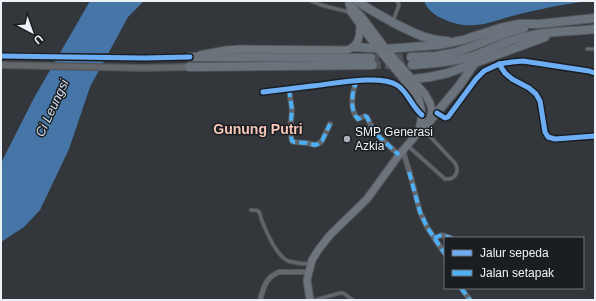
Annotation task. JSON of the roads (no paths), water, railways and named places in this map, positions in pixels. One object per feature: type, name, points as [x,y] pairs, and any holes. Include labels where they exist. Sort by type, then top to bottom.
[{"type":"highway","points":[[357,1],[414,34],[444,41],[463,40]]},
{"type":"highway","points":[[354,47],[382,49],[438,45],[463,40],[518,24],[540,24],[595,18]]},
{"type":"highway","points":[[540,24],[507,33],[457,52],[412,61],[438,63],[456,60],[476,55],[516,39],[538,34],[595,29]]},
{"type":"highway","points":[[408,80],[439,76],[555,33]]},
{"type":"highway","points":[[188,67],[372,61],[190,57]]},
{"type":"highway","points":[[426,126],[459,86],[474,63]]},
{"type":"main road","points":[[310,300],[307,280],[312,260],[319,249],[367,199],[403,150],[426,126],[432,110],[425,94],[408,80],[360,25],[351,12],[348,3]]},
{"type":"main road","points":[[348,3],[362,17],[382,49]]},
{"type":"main road","points":[[190,57],[226,50],[240,49],[346,50],[354,47],[357,43],[360,34],[360,25]]},
{"type":"main road","points":[[408,80],[421,103],[422,121],[417,134]]},
{"type":"street","points":[[1,56],[144,58],[190,57]]},
{"type":"street","points":[[437,113],[445,118],[448,117],[476,79],[484,71],[499,64],[523,62],[595,73]]},
{"type":"street","points":[[499,64],[505,73],[512,79],[529,88],[536,94],[540,101],[545,132],[548,137],[555,139],[595,136]]},
{"type":"street","points":[[1,65],[143,68],[188,67]]},
{"type":"street","points":[[263,92],[357,80],[381,80],[397,85],[404,91],[416,110],[422,115]]},
{"type":"street","points":[[357,80],[352,92],[355,115],[358,118],[365,116],[367,117],[374,132],[403,150],[420,212],[444,253]]},
{"type":"street","points":[[289,89],[292,110],[290,132],[292,141],[315,145],[318,144],[322,141],[330,124]]},
{"type":"street","points":[[434,238],[442,235],[448,237]]},
{"type":"street","points":[[260,300],[265,283],[275,274],[279,272],[309,272]]},
{"type":"street","points":[[462,289],[470,300]]},
{"type":"lane","points":[[312,1],[321,5],[351,12]]},
{"type":"lane","points":[[392,22],[399,5],[397,1]]},
{"type":"lane","points":[[587,49],[595,49]]},
{"type":"lane","points":[[403,150],[445,179],[451,179],[455,176],[457,169],[455,164],[426,126]]},
{"type":"lane","points":[[251,210],[257,210],[259,212],[272,241],[281,256],[287,260],[300,264],[311,264]]},
{"type":"lane","points":[[315,300],[344,293],[353,300]]},
{"type":"water","name":"Ci Leungsi","points":[[90,1],[144,1],[128,17],[90,87],[69,149],[40,210],[24,227],[1,242],[1,163],[34,98]]},
{"type":"water","points":[[424,1],[587,1],[539,9],[483,24],[464,25],[453,23],[435,15]]},
{"type":"tunnel","points":[[371,58],[411,57]]},
{"type":"tunnel","points":[[373,65],[412,65]]},
{"type":"place","name":"SMP Generasi Azkia","points":[[347,139]]},
{"type":"district","name":"Gunung Putri","points":[[258,129]]}]
